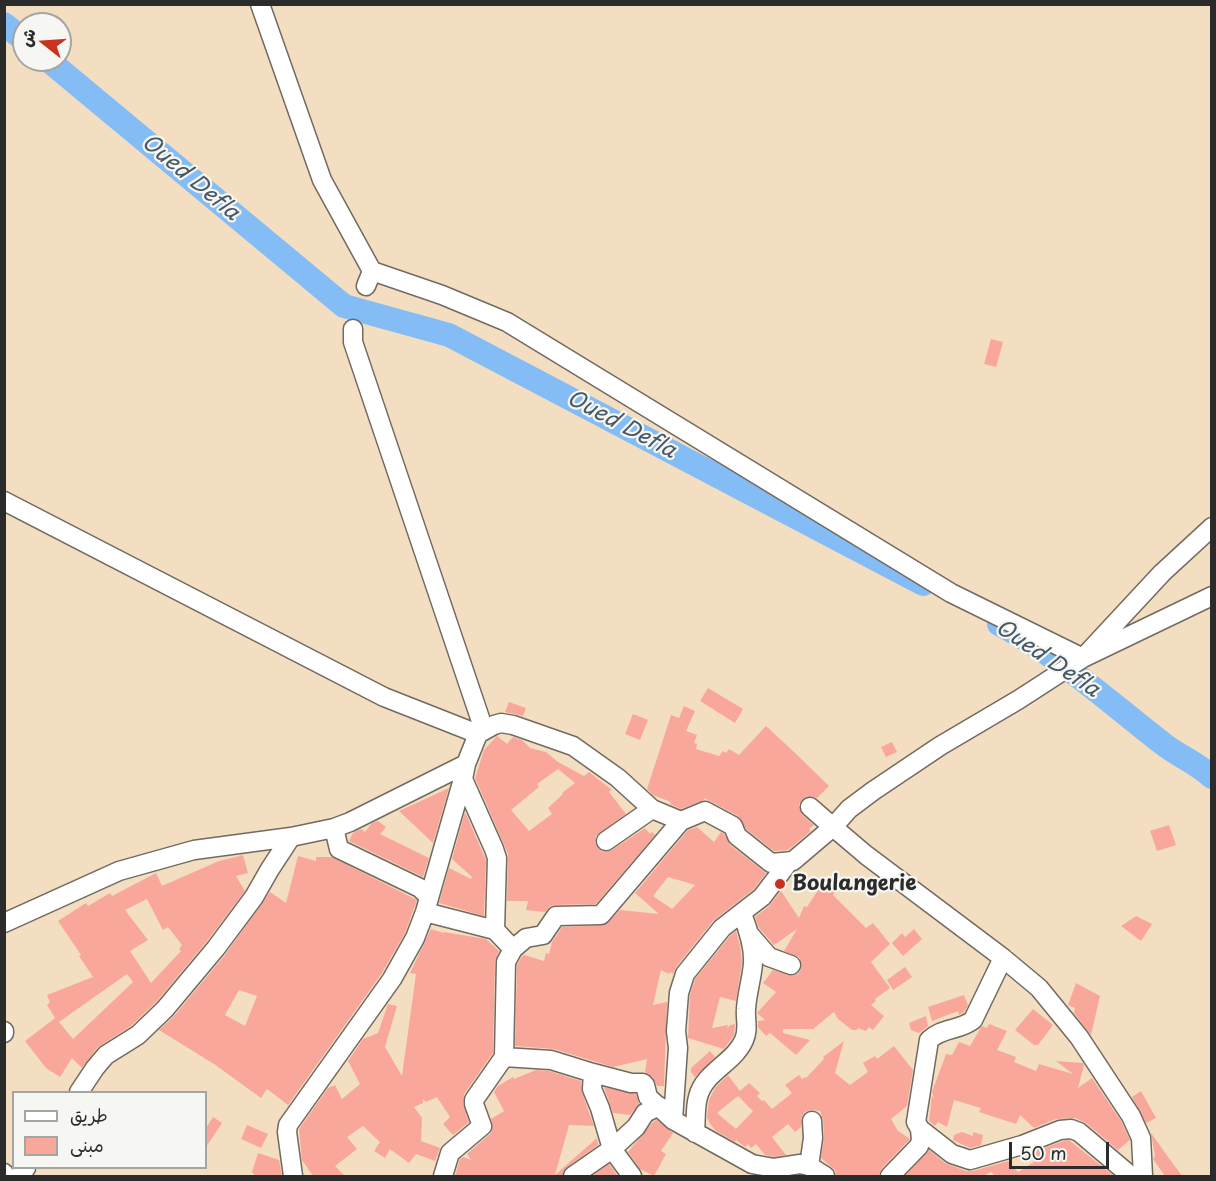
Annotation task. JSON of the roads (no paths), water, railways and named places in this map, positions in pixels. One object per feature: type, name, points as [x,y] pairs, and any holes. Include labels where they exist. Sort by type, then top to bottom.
[{"type":"street","points":[[260,4],[322,180],[369,278],[442,295],[507,321],[951,593],[1083,659]]},
{"type":"street","points":[[293,1176],[288,1125],[392,979],[415,938],[465,772],[481,732],[353,342],[353,329]]},
{"type":"street","points":[[4,501],[384,697],[481,732],[501,723],[573,746],[618,778],[652,809],[681,821]]},
{"type":"street","points":[[1083,659],[1162,573],[1212,527]]},
{"type":"street","points":[[443,1176],[450,1153],[482,1126],[474,1100],[504,1057],[506,962],[513,949],[526,938],[543,935],[556,915],[601,915],[681,821],[705,811],[733,826],[737,836],[771,863],[793,861],[833,827],[849,809],[940,746],[1083,659],[1212,596]]},
{"type":"street","points":[[1124,615],[1141,631]]},
{"type":"street","points":[[4,923],[119,871],[194,850],[291,837],[334,828],[465,772]]},
{"type":"street","points":[[465,772],[497,858],[495,930]]},
{"type":"street","points":[[810,807],[909,889],[1003,958],[1039,988],[1079,1036],[1131,1116],[1141,1138],[1143,1176]]},
{"type":"street","points":[[606,841],[652,809]]},
{"type":"street","points":[[334,828],[339,849],[420,888],[427,904],[495,930],[513,949]]},
{"type":"street","points":[[80,1091],[106,1055],[138,1035],[165,1009],[216,948],[254,897],[291,837]]},
{"type":"street","points":[[673,1120],[679,993],[685,974],[722,928],[762,897],[788,863]]},
{"type":"street","points":[[695,1133],[697,1098],[701,1088],[706,1080],[737,1051],[744,1041],[748,1028],[746,1010],[754,961],[750,934],[742,914]]},
{"type":"street","points":[[750,934],[769,957],[791,965]]},
{"type":"street","points":[[1003,958],[973,1020],[968,1024],[937,1033],[929,1040],[916,1122],[920,1129],[952,1154],[970,1160],[1022,1145],[1060,1130],[1071,1129],[1079,1132],[1131,1176]]},
{"type":"street","points":[[504,1057],[551,1060],[631,1083],[643,1083],[648,1097],[673,1120],[748,1170],[800,1164],[809,1166],[825,1176]]},
{"type":"street","points":[[593,1073],[592,1089],[612,1149],[632,1176]]},
{"type":"street","points":[[573,1176],[612,1149],[636,1128],[645,1113],[659,1106]]},
{"type":"street","points":[[809,1166],[813,1138],[812,1121]]},
{"type":"street","points":[[890,1176],[920,1146],[920,1129]]},
{"type":"waterway","name":"Oued Defla","points":[[4,24],[12,30]]},
{"type":"waterway","name":"Oued Defla","points":[[62,72],[344,306],[449,335],[923,584]]},
{"type":"waterway","name":"Oued Defla","points":[[999,624],[1063,665],[1168,748],[1212,777]]},
{"type":"place","name":"Boulangerie","points":[[780,884]]}]
